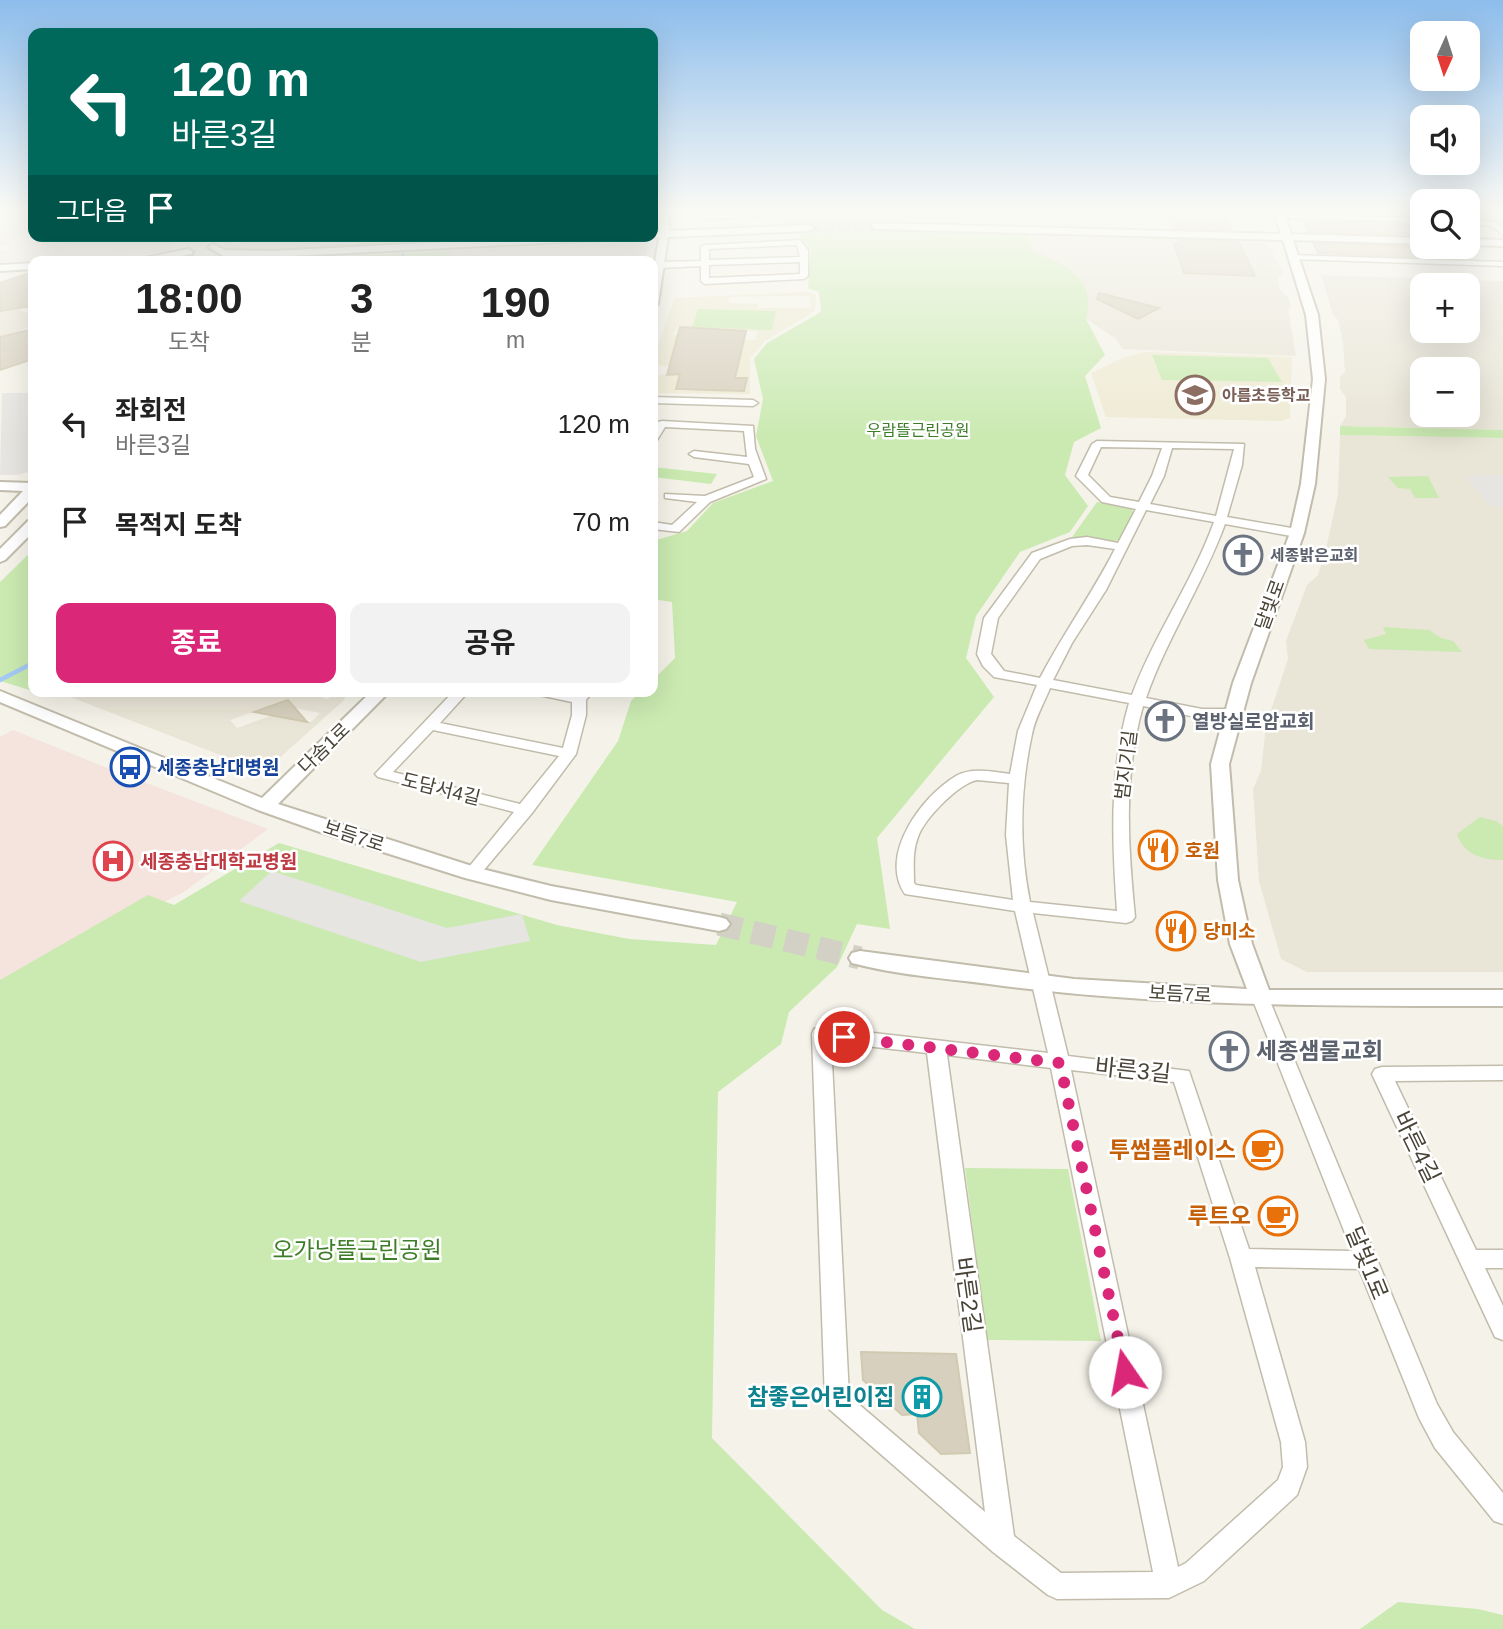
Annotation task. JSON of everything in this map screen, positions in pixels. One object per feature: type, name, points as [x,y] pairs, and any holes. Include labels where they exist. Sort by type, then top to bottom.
[{"type":"street","name":"달빛로","points":[[1261,998],[1241,944],[1228,880],[1220,764],[1231,713],[1297,533],[1308,484],[1319,379],[1312,315],[1304,288]]},
{"type":"street","points":[[658,400],[753,403]]},
{"type":"street","points":[[658,430],[662,424],[750,428],[754,461],[760,479],[706,500],[675,529],[658,527]]},
{"type":"street","points":[[1002,1543],[1058,1586],[1170,1585],[1060,1063],[1023,907],[1014,835],[1017,779],[1026,731],[1045,682],[1065,643],[1100,590],[1143,506],[1158,476],[1168,445],[1097,444],[1082,476],[1106,500],[1143,506],[1219,520],[1297,533]]},
{"type":"street","name":"범지기길","points":[[1017,779],[977,775],[963,778],[935,802],[910,835],[906,854],[906,883],[911,890],[1023,907],[1126,917],[1120,792],[1129,731],[1137,701],[1157,653],[1187,599],[1219,520],[1236,473],[1240,446],[1168,445]]},
{"type":"street","points":[[694,454],[754,461]]},
{"type":"street","points":[[0,486],[28,488]]},
{"type":"street","points":[[0,523],[28,493]]},
{"type":"street","points":[[669,496],[706,500]]},
{"type":"street","points":[[0,557],[28,529]]},
{"type":"street","points":[[1122,547],[1087,541],[1070,542],[1036,556],[991,618],[984,654],[988,663],[999,674],[1202,713],[1231,713]]},
{"type":"street","name":"보듬7로","points":[[2,696],[265,806],[472,873],[551,893],[719,924]]},
{"type":"street","name":"다솜1로","points":[[265,806],[376,697]]},
{"type":"street","name":"도담서4길","points":[[457,697],[383,774],[526,810]]},
{"type":"street","points":[[472,873],[569,754],[583,697]]},
{"type":"street","points":[[431,725],[569,754]]},
{"type":"street","name":"보듬7로","points":[[860,958],[1040,983],[1145,993],[1261,998],[1503,998]]},
{"type":"street","name":"달빛1로","points":[[1261,998],[1427,1410],[1444,1440],[1503,1511]]},
{"type":"street","name":"바른3길","points":[[1002,1543],[837,1401],[821,1034],[1182,1076],[1241,1258],[1293,1442],[1295,1467],[1287,1487],[1195,1572],[1170,1585]]},
{"type":"street","name":"바른2길","points":[[936,1046],[1002,1543]]},
{"type":"street","name":"바른4길","points":[[1503,1073],[1382,1074],[1503,1330]]},
{"type":"street","points":[[1241,1258],[1365,1260]]},
{"type":"street","points":[[1471,1259],[1503,1259]]},
{"type":"shaded area","points":[[1062,288],[1280,288],[1288,297],[1291,307],[1288,309],[1296,356],[1123,349],[1116,339],[1086,319]]},
{"type":"shaded area","points":[[1325,288],[1410,288],[1410,343],[1480,343],[1480,288],[1503,288],[1503,430],[1340,426],[1346,416],[1346,397],[1340,389],[1340,377],[1345,372],[1338,320],[1333,315]]},
{"type":"shaded area","points":[[808,292],[816,294],[815,311],[765,341],[750,358],[750,394],[658,393],[658,375],[693,372],[680,377],[676,391],[744,391],[746,379],[723,378],[731,366],[738,366],[744,340],[756,340],[758,331],[678,327],[672,335],[684,336],[705,364],[658,366],[658,345],[675,298]],"holes":[[[810,296],[811,308],[758,308],[758,304],[728,303],[729,297]]]},
{"type":"shaded area","points":[[16,309],[28,313],[28,328],[0,337],[0,311]]},
{"type":"shaded area","name":"아름초등학교","points":[[1146,352],[1292,357],[1290,418],[1280,421],[1106,417],[1091,373],[1125,357]]},
{"type":"shaded area","points":[[2,393],[28,393],[28,472],[0,475]]},
{"type":"shaded area","points":[[1340,435],[1503,438],[1503,972],[1307,972],[1281,959],[1259,881],[1253,789],[1261,771],[1266,725],[1288,659],[1286,641],[1307,585],[1318,575],[1327,544],[1338,494]]},
{"type":"shaded area","points":[[1503,475],[1503,507],[1490,506],[1465,476]]},
{"type":"shaded area","points":[[70,697],[345,697],[275,762],[251,767]],"holes":[[[288,700],[295,708],[320,713],[311,722],[273,715],[237,728],[230,720]]]},
{"type":"shaded area","name":"세종충남대학교병원","points":[[13,730],[268,829],[184,892],[0,985],[0,737]]},
{"type":"shaded area","points":[[272,871],[447,928],[522,914],[530,941],[421,962],[239,901]]},
{"type":"green space","name":"오가낭뜰근린공원","points":[[808,288],[1085,288],[1088,305],[1086,319],[1105,355],[1085,376],[1101,428],[1074,442],[1065,475],[1088,506],[1070,532],[1020,552],[976,616],[966,658],[994,697],[877,838],[890,929],[857,924],[837,967],[789,1012],[781,1044],[718,1092],[712,1438],[882,1610],[915,1629],[0,1629],[0,980],[148,895],[174,905],[279,843],[557,925],[629,939],[716,945],[737,902],[532,865],[618,741],[631,701],[635,697],[658,697],[658,675],[675,658],[672,602],[658,600],[658,540],[687,531],[713,503],[773,481],[756,436],[763,399],[754,359],[767,343],[821,312],[819,292]]},
{"type":"green space","points":[[698,309],[776,311],[772,330],[692,327]]},
{"type":"green space","points":[[1152,355],[1268,358],[1282,382],[1162,380]]},
{"type":"green space","points":[[1340,426],[1503,430],[1503,438],[1340,435]]},
{"type":"green space","points":[[658,468],[717,474],[711,484],[658,478]]},
{"type":"green space","points":[[1428,476],[1439,498],[1415,498],[1410,489],[1398,488],[1388,477]]},
{"type":"green space","points":[[1097,502],[1129,507],[1134,512],[1119,540],[1110,542],[1072,537]]},
{"type":"green space","points":[[28,555],[28,689],[0,681],[0,582]]},
{"type":"green space","points":[[1383,627],[1429,630],[1441,638],[1453,641],[1462,652],[1369,649],[1364,640],[1386,634]]},
{"type":"green space","points":[[1480,817],[1496,821],[1503,826],[1503,860],[1475,855],[1460,841],[1457,834]]},
{"type":"green space","points":[[965,1168],[1068,1169],[1101,1341],[987,1340]]},
{"type":"green space","points":[[1398,1602],[1478,1609],[1503,1615],[1503,1629],[1360,1629]]},
{"type":"building","points":[[0,288],[28,288],[28,307],[0,311]]},
{"type":"building","points":[[1099,293],[1159,308],[1138,319],[1097,299]]},
{"type":"building","points":[[680,327],[746,331],[735,378],[747,378],[744,391],[676,389],[680,374],[667,375]]},
{"type":"building","points":[[28,330],[28,361],[0,370],[0,337]]},
{"type":"building","points":[[288,700],[307,722],[254,712]]},
{"type":"building","name":"참좋은어린이집","points":[[861,1352],[956,1354],[970,1453],[941,1454],[919,1433],[917,1414],[902,1415],[863,1380]]},
{"type":"waterway","points":[[0,680],[28,666]]},
{"type":"tunnel","points":[[719,924],[860,958]]},
{"type":"place","name":"아름초등학교","points":[[1195,395]]},
{"type":"place","name":"세종밝은교회","points":[[1243,555]]},
{"type":"place","name":"열방실로암교회","points":[[1165,721]]},
{"type":"place","name":"세종충남대병원","points":[[130,767]]},
{"type":"place","name":"호원","points":[[1158,850]]},
{"type":"place","name":"세종충남대학교병원","points":[[113,861]]},
{"type":"place","name":"당미소","points":[[1176,931]]},
{"type":"place","name":"세종샘물교회","points":[[1229,1051]]},
{"type":"place","name":"투썸플레이스","points":[[1263,1150]]},
{"type":"place","name":"루트오","points":[[1278,1216]]},
{"type":"place","name":"참좋은어린이집","points":[[922,1397]]},
{"type":"route","points":[[844,1037],[1060,1063],[1125,1372]]},
{"type":"park label","name":"우람뜰근린공원","points":[[918,430]]}]
